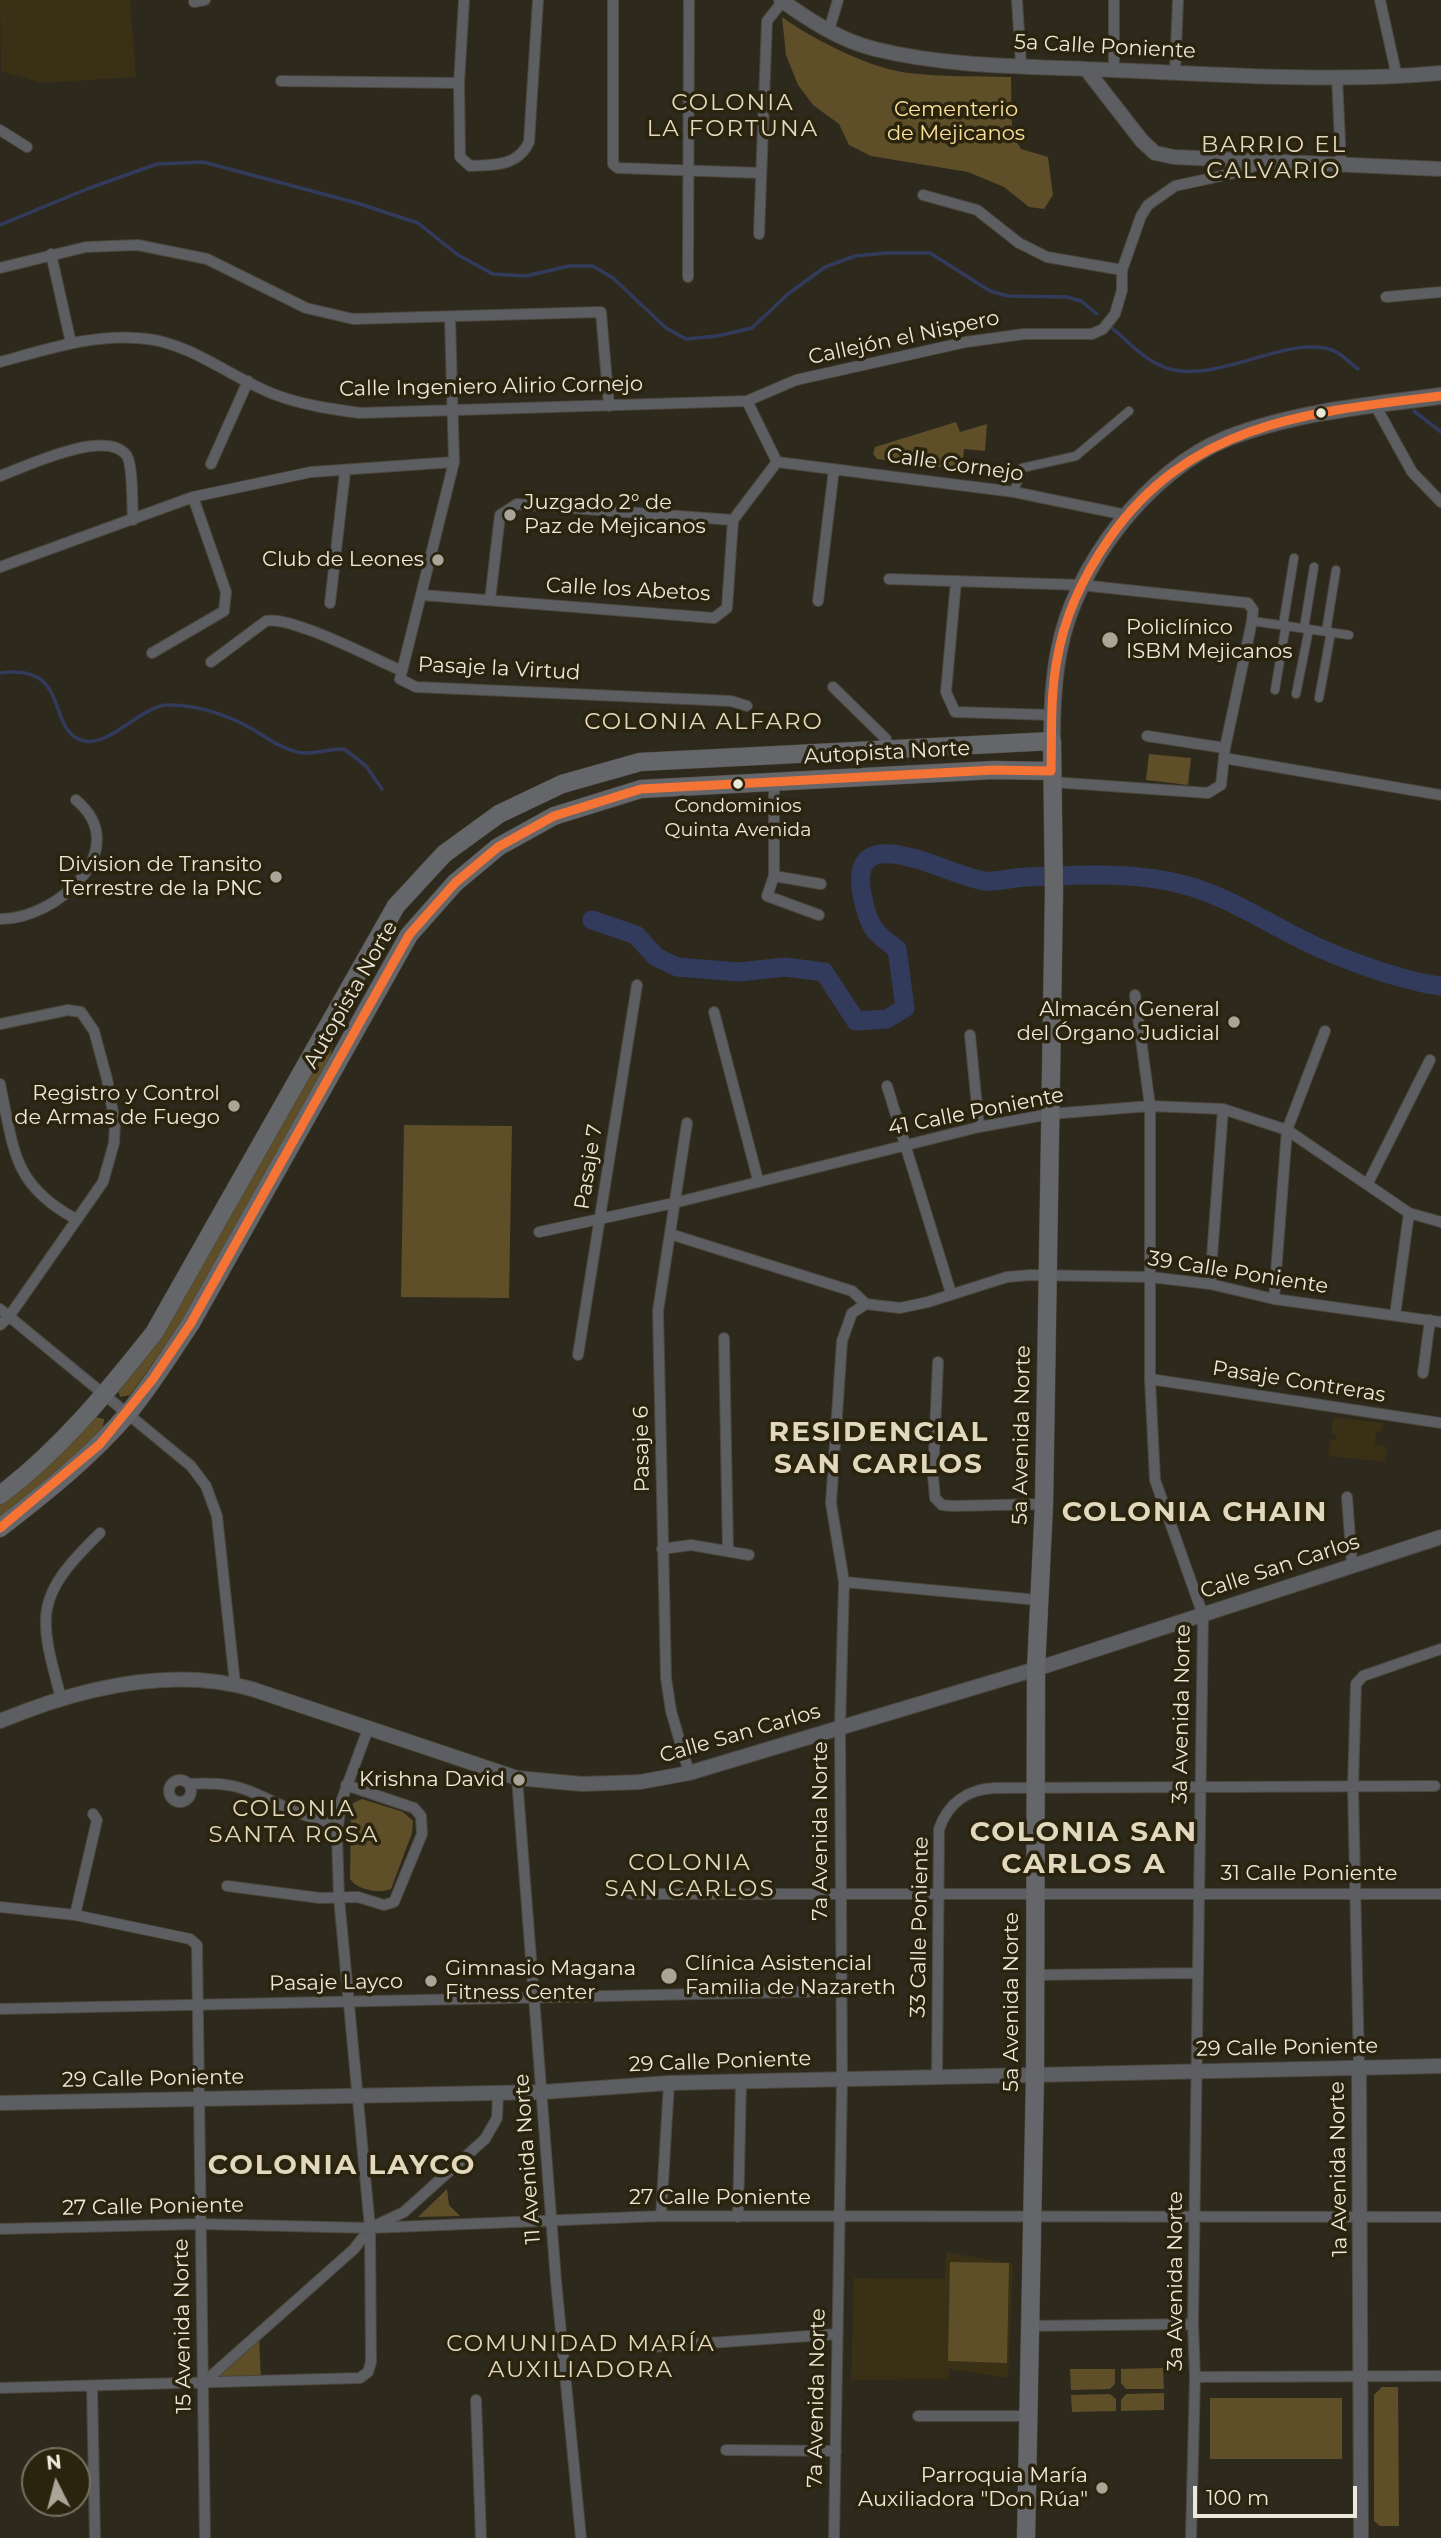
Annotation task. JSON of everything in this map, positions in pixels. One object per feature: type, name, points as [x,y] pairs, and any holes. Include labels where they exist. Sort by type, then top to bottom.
[{"type":"main road","name":"5a Avenida Norte","points":[[1026,2538],[1035,2075],[1036,1669],[1044,1504],[1054,892],[1052,715],[1059,650],[1081,585],[1126,515],[1164,478],[1193,456],[1225,440],[1263,427],[1375,405],[1441,396]]},
{"type":"main road","name":"Autopista Norte","points":[[0,1495],[26,1475],[104,1396],[154,1333],[396,906],[444,854],[499,814],[562,784],[640,762],[1052,741]]},
{"type":"main road","name":"Autopista Norte","points":[[0,1528],[41,1497],[127,1413],[191,1323],[409,935],[455,883],[498,847],[554,816],[641,789],[994,770],[1052,776]]},
{"type":"main road","points":[[362,962],[360,974],[366,981],[376,981],[386,975]]},
{"type":"main road","points":[[336,1011],[346,1004],[354,1009],[336,1050],[339,1059]]},
{"type":"street","points":[[464,0],[459,83],[460,157],[470,166],[498,165],[524,154],[532,128],[538,0]]},
{"type":"street","points":[[613,0],[613,164],[618,168],[761,173]]},
{"type":"street","points":[[688,276],[686,171],[689,0]]},
{"type":"street","points":[[829,30],[838,0]]},
{"type":"street","points":[[1017,0],[1021,64]]},
{"type":"street","points":[[1114,0],[1114,70]]},
{"type":"street","points":[[1175,72],[1178,0]]},
{"type":"street","points":[[1380,0],[1397,77]]},
{"type":"street","points":[[759,234],[767,21],[782,1]]},
{"type":"street","name":"5a Calle Poniente","points":[[782,1],[829,30],[872,49],[928,60],[1175,72],[1397,77],[1441,73]]},
{"type":"street","points":[[1086,69],[1142,141],[1155,153],[1441,169]]},
{"type":"street","points":[[1337,76],[1341,164]]},
{"type":"street","points":[[281,81],[459,83]]},
{"type":"street","points":[[0,130],[27,147]]},
{"type":"street","name":"Callejón el Nispero","points":[[747,401],[796,380],[966,342],[1024,334],[1092,334],[1102,329],[1115,314],[1122,290],[1122,270],[1141,216],[1159,196],[1175,186],[1239,172],[1266,161]]},
{"type":"street","points":[[923,195],[977,210],[1019,243],[1048,257],[1122,270]]},
{"type":"street","points":[[0,268],[51,254],[98,246],[154,247],[207,259],[286,299],[326,314],[368,320],[601,312],[609,406]]},
{"type":"street","points":[[51,254],[71,343]]},
{"type":"street","points":[[1387,297],[1441,292]]},
{"type":"street","name":"Pasaje la Virtud","points":[[450,318],[454,462],[422,595],[400,670],[400,679],[416,687],[731,701],[747,706]]},
{"type":"street","name":"Calle Ingeniero Alirio Cornejo","points":[[0,362],[71,343],[123,337],[150,339],[176,347],[274,394],[315,407],[360,413],[747,401]]},
{"type":"street","points":[[211,464],[248,381]]},
{"type":"street","points":[[490,600],[500,514],[517,504],[733,520],[777,462],[747,401]]},
{"type":"street","points":[[1375,405],[1407,465],[1441,502]]},
{"type":"street","points":[[1014,492],[1022,468],[1076,456],[1129,411]]},
{"type":"street","points":[[0,476],[72,450],[102,443],[117,446],[128,458],[133,520]]},
{"type":"street","points":[[0,567],[194,497],[311,472],[345,472],[454,462]]},
{"type":"street","name":"Calle Cornejo","points":[[777,462],[1014,492],[1126,515]]},
{"type":"street","points":[[818,601],[834,469]]},
{"type":"street","points":[[330,603],[345,472]]},
{"type":"street","points":[[152,653],[224,611],[226,592],[194,497]]},
{"type":"street","name":"Calle los Abetos","points":[[422,595],[714,618],[727,608],[733,520]]},
{"type":"street","points":[[1275,690],[1294,558]]},
{"type":"street","points":[[1296,694],[1314,567]]},
{"type":"street","points":[[1319,698],[1336,570]]},
{"type":"street","points":[[888,579],[1081,585],[1241,600],[1253,610],[1224,753],[1221,785],[1208,793],[1052,776]]},
{"type":"street","points":[[956,582],[946,692],[949,704],[955,712],[1052,715]]},
{"type":"street","points":[[211,662],[266,621],[274,619],[306,629],[400,670]]},
{"type":"street","points":[[1252,621],[1349,635]]},
{"type":"street","points":[[833,687],[886,739],[886,748]]},
{"type":"street","points":[[1147,736],[1441,795]]},
{"type":"street","points":[[774,782],[774,876],[767,896],[819,915]]},
{"type":"street","points":[[0,919],[23,914],[51,902],[78,883],[92,866],[96,839],[93,819],[88,810],[76,800]]},
{"type":"street","points":[[774,876],[821,884]]},
{"type":"street","name":"Pasaje 7","points":[[579,1355],[637,985]]},
{"type":"street","name":"3a Avenida Norte","points":[[1135,995],[1150,1106],[1150,1379],[1155,1480],[1203,1615],[1191,2538]]},
{"type":"street","points":[[0,1024],[68,1010],[82,1012],[94,1031],[115,1124],[103,1182],[3,1317],[191,1466],[210,1494],[219,1528],[235,1684]]},
{"type":"street","points":[[714,1012],[758,1180]]},
{"type":"street","points":[[1274,1299],[1287,1130],[1325,1031]]},
{"type":"street","points":[[970,1035],[979,1127]]},
{"type":"street","points":[[1368,1183],[1430,1060]]},
{"type":"street","points":[[0,1084],[15,1152],[25,1180],[48,1204],[76,1219]]},
{"type":"street","points":[[887,1086],[951,1293]]},
{"type":"street","name":"41 Calle Poniente","points":[[539,1232],[674,1203],[979,1127],[1050,1114],[1150,1106],[1223,1110],[1287,1130],[1409,1213],[1441,1222]]},
{"type":"street","points":[[1210,1284],[1223,1110]]},
{"type":"street","name":"Pasaje 6","points":[[687,1123],[658,1311],[666,1678],[671,1711],[689,1773]]},
{"type":"street","points":[[1395,1315],[1409,1213]]},
{"type":"street","name":"39 Calle Poniente","points":[[670,1234],[852,1291],[866,1304],[900,1308],[1007,1278],[1150,1276],[1210,1284],[1274,1299],[1435,1321]]},
{"type":"street","name":"7a Avenida Norte","points":[[834,2538],[842,2079],[840,1727],[844,1582],[831,1503],[842,1341],[852,1313],[866,1304]]},
{"type":"street","points":[[1423,1373],[1435,1321]]},
{"type":"street","points":[[724,1338],[727,1551]]},
{"type":"street","points":[[938,1362],[933,1476],[935,1498],[942,1505],[953,1506],[1044,1504]]},
{"type":"street","name":"Pasaje Contreras","points":[[1150,1379],[1441,1423]]},
{"type":"street","points":[[1347,1497],[1352,1564]]},
{"type":"street","points":[[61,1698],[45,1639],[44,1616],[55,1584],[71,1561],[100,1533]]},
{"type":"street","name":"Calle San Carlos","points":[[0,1721],[61,1698],[128,1682],[235,1684],[517,1778],[575,1784],[628,1783],[689,1773],[1036,1669],[1441,1537]]},
{"type":"street","points":[[662,1549],[691,1545],[749,1555]]},
{"type":"street","points":[[844,1582],[1038,1600]]},
{"type":"street","name":"1a Avenida Norte","points":[[1361,2538],[1363,2377],[1357,1894],[1353,1786],[1357,1681],[1441,1649]]},
{"type":"street","points":[[0,2388],[360,2378],[368,2372],[371,2362],[370,2228],[340,1898],[337,1825],[346,1786],[368,1729]]},
{"type":"street","name":"11 Avenida Norte","points":[[517,1778],[536,1998],[551,2221],[581,2538]]},
{"type":"street","points":[[189,1784],[215,1783],[245,1787],[296,1812],[337,1825]]},
{"type":"street","points":[[227,1886],[362,1898],[384,1905],[394,1902],[423,1827],[420,1814],[414,1808],[346,1786]]},
{"type":"street","name":"33 Calle Poniente","points":[[937,2077],[939,1829],[949,1810],[975,1791],[1035,1788],[1435,1786]]},
{"type":"street","points":[[0,1907],[75,1915],[97,1820],[93,1814]]},
{"type":"street","name":"31 Calle Poniente","points":[[631,1894],[1441,1894]]},
{"type":"street","name":"15 Avenida Norte","points":[[75,1915],[191,1939],[197,1945],[205,2538]]},
{"type":"street","points":[[1035,1975],[1197,1973]]},
{"type":"street","name":"Pasaje Layco","points":[[0,2009],[840,1990]]},
{"type":"street","name":"29 Calle Poniente","points":[[0,2103],[543,2092],[741,2081],[1441,2066]]},
{"type":"street","points":[[738,2217],[741,2081]]},
{"type":"street","points":[[662,2216],[669,2083]]},
{"type":"street","points":[[202,2384],[354,2249],[370,2228],[404,2212],[485,2139],[497,2118],[498,2092]]},
{"type":"street","name":"27 Calle Poniente","points":[[0,2230],[201,2224],[370,2228],[662,2216],[1441,2217]]},
{"type":"street","points":[[1029,2326],[1193,2324]]},
{"type":"street","points":[[651,2347],[838,2334]]},
{"type":"street","points":[[1195,2377],[1441,2376]]},
{"type":"street","points":[[92,2386],[95,2538]]},
{"type":"street","points":[[476,2400],[481,2538]]},
{"type":"street","points":[[918,2416],[1027,2416]]},
{"type":"street","points":[[726,2450],[836,2451]]},
{"type":"shaded area","points":[[0,0],[130,0],[136,77],[42,83],[1,71]]},
{"type":"shaded area","points":[[1334,1417],[1383,1423],[1382,1431],[1376,1432],[1375,1445],[1387,1447],[1385,1462],[1328,1456],[1331,1439],[1336,1440],[1337,1436],[1331,1434]]},
{"type":"shaded area","points":[[946,2252],[1013,2264],[1008,2378],[949,2369],[949,2379],[851,2380],[854,2278],[945,2279]]},
{"type":"green space","name":"Cementerio de Mejicanos","points":[[782,17],[842,52],[877,66],[909,73],[1011,77],[1012,134],[1021,149],[1048,157],[1053,195],[1044,209],[1029,207],[1004,187],[968,172],[871,156],[849,145],[839,124],[813,105],[798,85],[786,55]]},
{"type":"green space","points":[[956,422],[960,432],[987,424],[985,451],[964,449],[962,470],[877,459],[873,454],[875,447]]},
{"type":"green space","points":[[1149,754],[1191,758],[1188,785],[1146,780]]},
{"type":"green space","points":[[346,1010],[345,1022],[333,1044],[331,1057],[237,1230],[158,1356],[130,1395],[120,1397],[118,1390]]},
{"type":"green space","points":[[404,1125],[512,1126],[509,1298],[401,1297]]},
{"type":"green space","points":[[95,1417],[104,1419],[103,1428],[61,1470],[0,1521],[0,1504]]},
{"type":"green space","points":[[362,1799],[403,1812],[413,1821],[412,1833],[391,1889],[375,1891],[363,1888],[350,1879],[351,1810],[353,1803]]},
{"type":"green space","points":[[447,2189],[449,2205],[460,2216],[418,2217]]},
{"type":"green space","points":[[950,2262],[1009,2263],[1007,2363],[948,2361]]},
{"type":"green space","points":[[259,2333],[261,2382],[202,2384]]},
{"type":"green space","points":[[1163,2368],[1164,2389],[1126,2389],[1121,2383],[1121,2369]]},
{"type":"green space","points":[[1070,2369],[1115,2369],[1115,2384],[1110,2389],[1071,2390]]},
{"type":"green space","points":[[1382,2387],[1398,2387],[1399,2526],[1380,2526],[1374,2521],[1374,2395]]},
{"type":"green space","points":[[1164,2393],[1164,2410],[1121,2411],[1121,2400],[1126,2394]]},
{"type":"green space","points":[[1110,2394],[1116,2399],[1116,2411],[1072,2412],[1071,2395]]},
{"type":"green space","points":[[1210,2398],[1342,2398],[1342,2459],[1210,2459]]},
{"type":"waterway","points":[[0,225],[157,164],[203,162],[357,203],[418,223],[458,255],[493,274],[526,276],[569,266],[593,266],[613,278],[666,328],[686,339],[717,336],[752,328],[788,294],[825,267],[855,256],[885,253],[930,253],[990,291],[1008,296],[1067,297],[1081,301],[1097,314]]},
{"type":"waterway","points":[[1112,328],[1148,359],[1174,370],[1213,369],[1276,352],[1315,347],[1335,351],[1358,369]]},
{"type":"waterway","points":[[1414,411],[1441,432]]},
{"type":"waterway","points":[[0,673],[22,673],[38,678],[48,687],[70,733],[81,740],[102,739],[158,707],[190,707],[235,720],[280,746],[297,752],[344,749],[366,766],[382,789]]},
{"type":"waterway","points":[[592,920],[636,935],[656,957],[677,967],[739,972],[785,967],[824,972],[856,1021],[887,1019],[905,1008],[897,949],[878,934],[870,923],[863,899],[861,873],[868,859],[883,854],[925,862],[984,881],[1022,877],[1106,875],[1185,885],[1222,898],[1337,955],[1397,977],[1441,986]]},
{"type":"transit line","points":[[0,1528],[100,1444],[153,1379],[191,1323],[409,935],[455,883],[498,847],[554,816],[641,789],[994,770],[1051,771],[1053,687],[1065,628],[1091,567],[1109,539],[1141,500],[1177,470],[1215,447],[1256,430],[1300,417],[1441,396]]},
{"type":"place","name":"Juzgado 2° de Paz de Mejicanos","points":[[510,515]]},
{"type":"place","name":"Club de Leones","points":[[438,560]]},
{"type":"place","name":"Policlínico ISBM Mejicanos","points":[[1110,640]]},
{"type":"place","name":"Condominios Quinta Avenida","points":[[738,784]]},
{"type":"place","name":"Division de Transito Terrestre de la PNC","points":[[276,877]]},
{"type":"place","name":"Almacén General del Órgano Judicial","points":[[1234,1022]]},
{"type":"place","name":"Registro y Control de Armas de Fuego","points":[[234,1106]]},
{"type":"place","name":"Krishna David","points":[[519,1780]]},
{"type":"place","name":"Clínica Asistencial Familia de Nazareth","points":[[669,1976]]},
{"type":"place","name":"Gimnasio Magana Fitness Center","points":[[431,1981]]},
{"type":"place","name":"Parroquia María Auxiliadora \"Don Rúa\"","points":[[1102,2488]]},
{"type":"district","name":"COLONIA LA FORTUNA","points":[[733,116]]},
{"type":"district","name":"BARRIO EL CALVARIO","points":[[1274,158]]},
{"type":"district","name":"COLONIA ALFARO","points":[[704,722]]},
{"type":"district","name":"RESIDENCIAL SAN CARLOS","points":[[879,1449]]},
{"type":"district","name":"COLONIA CHAIN","points":[[1195,1513]]},
{"type":"district","name":"COLONIA SANTA ROSA","points":[[294,1822]]},
{"type":"district","name":"COLONIA SAN CARLOS A","points":[[1084,1849]]},
{"type":"district","name":"COLONIA SAN CARLOS","points":[[690,1876]]},
{"type":"district","name":"COLONIA LAYCO","points":[[342,2166]]},
{"type":"district","name":"COMUNIDAD MARÍA AUXILIADORA","points":[[581,2357]]}]
